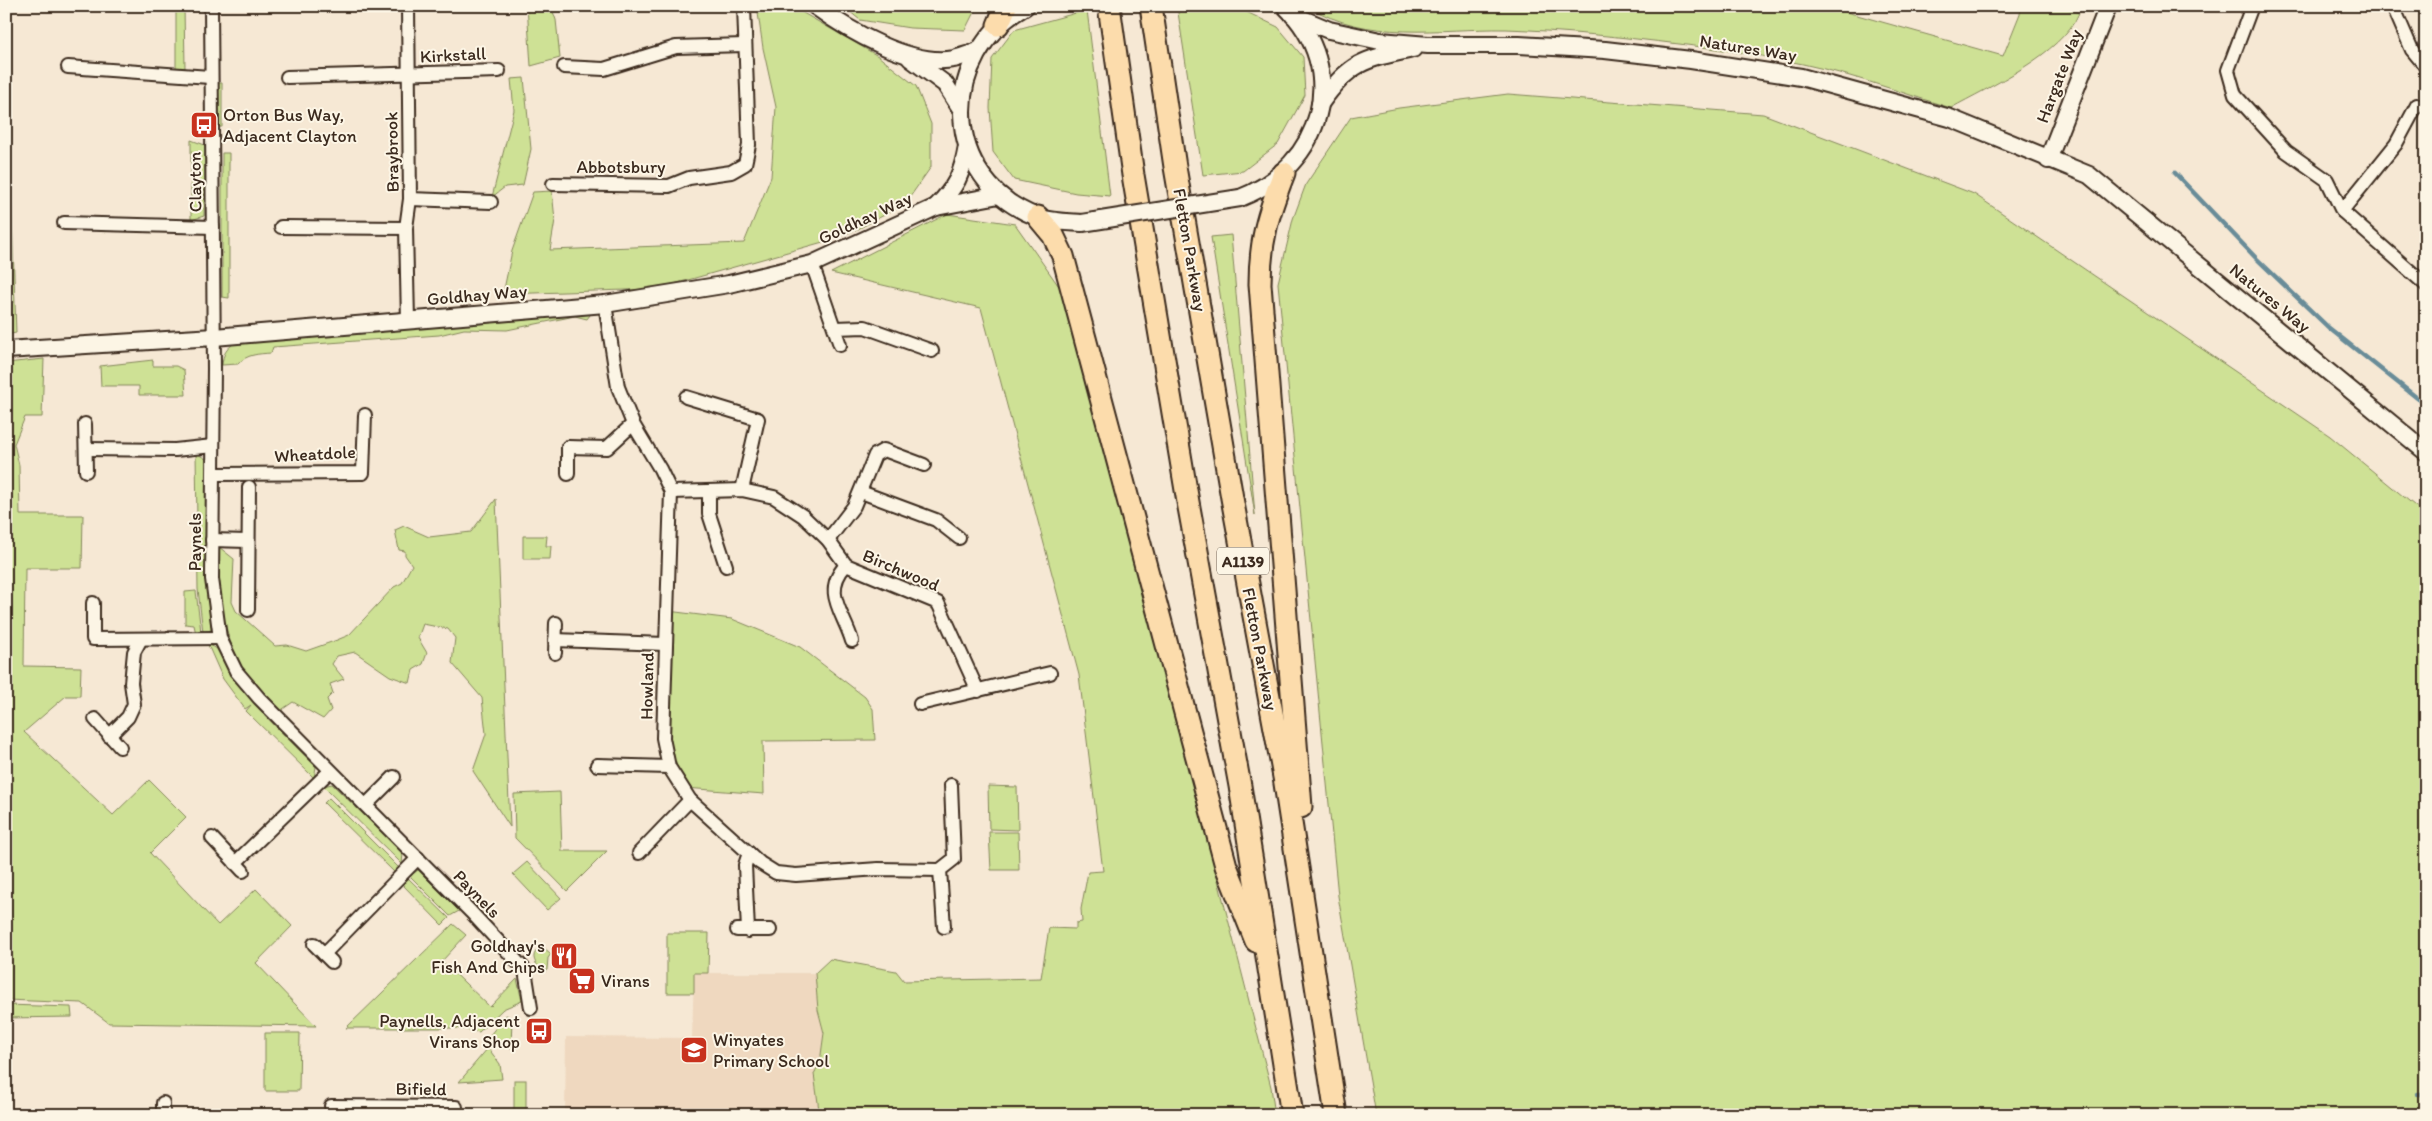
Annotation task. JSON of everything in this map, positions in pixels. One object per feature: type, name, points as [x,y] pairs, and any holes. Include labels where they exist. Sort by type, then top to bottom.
[{"type":"highway","name":"A1139","points":[[1109,6],[1141,223],[1188,502],[1240,786],[1292,1115]]},
{"type":"highway","name":"Fletton Parkway","points":[[1151,6],[1179,187],[1232,498],[1284,778],[1336,1115]]},
{"type":"highway","points":[[1284,173],[1268,213],[1260,251],[1260,284],[1314,973]]},
{"type":"highway","points":[[1038,217],[1053,235],[1064,256],[1226,866],[1271,981]]},
{"type":"street","name":"Clayton","points":[[211,6],[210,77],[214,227],[214,338]]},
{"type":"street","name":"Braybrook","points":[[408,6],[410,199],[406,228],[408,321]]},
{"type":"street","name":"Abbotsbury","points":[[553,184],[669,186],[689,178],[731,172],[745,164],[749,145],[744,6]]},
{"type":"street","points":[[815,6],[860,35],[900,51],[927,58],[953,59],[976,52]]},
{"type":"street","points":[[1026,6],[1002,16],[976,52],[965,79],[961,108],[967,146],[986,180],[999,195],[1018,208],[1038,217],[1060,222],[1082,223],[1240,198],[1271,183],[1284,173],[1308,142],[1320,105],[1321,86],[1319,66],[1313,48],[1289,10]]},
{"type":"street","name":"Hargate Way","points":[[2048,160],[2108,6]]},
{"type":"street","points":[[2252,6],[2228,70],[2235,95],[2286,151],[2327,180],[2342,211],[2426,285]]},
{"type":"street","points":[[2393,6],[2412,50],[2426,68]]},
{"type":"street","name":"Natures Way","points":[[1289,10],[1329,30],[1355,37],[1428,46],[1519,45],[1605,50],[1691,60],[1801,77],[1950,118],[2048,160],[2089,175],[2426,452]]},
{"type":"street","points":[[564,66],[604,68],[676,47],[744,45]]},
{"type":"street","name":"Natures Way","points":[[1320,105],[1336,81],[1360,63],[1428,46]]},
{"type":"street","points":[[900,51],[923,66],[944,84],[961,108]]},
{"type":"street","points":[[68,67],[210,77]]},
{"type":"street","name":"Kirkstall","points":[[408,75],[499,71]]},
{"type":"street","points":[[287,77],[408,75]]},
{"type":"street","points":[[2342,211],[2396,144],[2417,105]]},
{"type":"street","name":"Goldhay Way","points":[[936,207],[952,190],[963,169],[967,146]]},
{"type":"street","name":"Goldhay Way","points":[[6,350],[214,338],[605,304],[729,284],[812,264],[936,207],[999,195]]},
{"type":"street","points":[[410,199],[491,202]]},
{"type":"street","name":"Clayton","points":[[64,223],[214,227]]},
{"type":"street","points":[[281,226],[406,228]]},
{"type":"street","points":[[812,264],[840,345]]},
{"type":"street","name":"Howland","points":[[605,304],[618,387],[633,424],[660,469],[670,492],[663,738],[669,767],[690,800],[749,853],[776,873],[796,875],[878,870],[940,870]]},
{"type":"street","points":[[835,328],[865,327],[932,351]]},
{"type":"street","name":"Paynels","points":[[214,338],[212,579],[220,638],[236,671],[253,691],[418,858],[525,970],[532,1008]]},
{"type":"street","points":[[686,397],[758,419],[742,490]]},
{"type":"street","name":"Wheatdole","points":[[213,474],[363,472],[365,415]]},
{"type":"street","points":[[85,424],[86,471]]},
{"type":"street","points":[[568,474],[568,447],[607,448],[633,424]]},
{"type":"street","points":[[86,449],[175,450],[213,446]]},
{"type":"street","points":[[828,540],[845,521],[861,492],[876,456],[884,450],[924,465]]},
{"type":"street","points":[[248,487],[248,610]]},
{"type":"street","name":"Birchwood","points":[[670,492],[742,490],[774,497],[803,516],[828,540],[846,565],[938,603],[978,691]]},
{"type":"street","points":[[709,492],[709,514],[726,566]]},
{"type":"street","points":[[861,492],[936,520],[959,538]]},
{"type":"street","points":[[212,540],[248,541]]},
{"type":"street","name":"Birchwood","points":[[846,565],[836,580],[834,594],[852,641]]},
{"type":"street","points":[[93,603],[93,638],[220,638]]},
{"type":"street","points":[[556,624],[555,646],[665,644]]},
{"type":"street","points":[[109,736],[128,717],[134,704],[131,683],[134,652],[141,639]]},
{"type":"street","points":[[920,704],[1050,673]]},
{"type":"street","points":[[95,719],[120,748]]},
{"type":"street","points":[[598,765],[669,767]]},
{"type":"street","points":[[212,838],[239,867],[330,771]]},
{"type":"street","points":[[366,805],[394,777]]},
{"type":"street","points":[[944,927],[940,870],[954,859],[951,785]]},
{"type":"street","points":[[638,853],[690,800]]},
{"type":"street","points":[[749,853],[745,866],[742,931],[770,930]]},
{"type":"street","points":[[314,944],[328,958],[418,858]]},
{"type":"street","name":"Bifield","points":[[331,1106],[384,1110],[456,1107]]},
{"type":"shaded area","name":"Winyates Primary School","points":[[694,973],[815,973],[818,1010],[824,1033],[820,1062],[814,1074],[819,1110],[815,1115],[565,1115],[566,1037],[692,1038]]},
{"type":"green space","points":[[176,6],[184,6],[185,68],[176,68]]},
{"type":"green space","points":[[527,6],[551,6],[556,20],[560,58],[531,66]]},
{"type":"green space","points":[[757,6],[791,6],[878,56],[916,86],[931,124],[931,167],[905,204],[858,229],[823,242],[656,289],[503,294],[512,251],[533,192],[552,191],[555,220],[550,250],[744,243],[771,177],[776,107],[763,48]]},
{"type":"green space","points":[[843,6],[977,6],[965,30],[910,28],[860,20]]},
{"type":"green space","points":[[1177,6],[1234,6],[1278,27],[1303,57],[1305,95],[1278,144],[1243,171],[1203,175]]},
{"type":"green space","points":[[1307,6],[1825,6],[2003,56],[2023,6],[2062,6],[2079,13],[2070,28],[2041,56],[2004,80],[1951,108],[1823,69],[1741,53],[1636,39],[1549,31],[1481,29],[1404,31],[1379,29],[1354,25],[1330,18]]},
{"type":"green space","points":[[1087,10],[1110,196],[1076,193],[1014,180],[993,152],[990,108],[992,59],[1014,30]]},
{"type":"green space","points":[[524,78],[531,149],[523,185],[505,187],[492,197],[514,110],[511,79]]},
{"type":"green space","points":[[218,83],[222,83],[222,127],[219,127]]},
{"type":"green space","points":[[1508,94],[1763,114],[1974,194],[2330,436],[2426,515],[2426,1115],[1376,1115],[1338,896],[1278,283],[1293,219],[1306,184],[1351,117],[1399,108]]},
{"type":"green space","points":[[191,140],[205,145],[204,216],[191,220]]},
{"type":"green space","points":[[222,153],[229,153],[229,298],[222,297]]},
{"type":"green space","points":[[6,157],[10,157],[16,333],[6,335]]},
{"type":"green space","points":[[947,214],[1015,224],[1070,302],[1271,1087],[1275,1115],[815,1115],[819,1110],[814,1074],[820,1062],[824,1033],[818,1010],[815,973],[830,959],[896,971],[904,981],[1041,978],[1049,928],[1076,929],[1076,923],[1082,922],[1081,909],[1088,872],[1103,871],[1079,675],[981,308],[831,273]]},
{"type":"green space","points":[[1231,235],[1255,515],[1211,237]]},
{"type":"green space","points":[[582,311],[590,315],[587,319],[575,316],[507,330],[464,329],[439,335],[273,347],[271,353],[249,356],[238,364],[222,365],[226,351],[236,342],[410,329]]},
{"type":"green space","points":[[44,359],[42,417],[25,417],[14,444],[19,465],[20,515],[83,515],[82,568],[25,568],[24,666],[81,667],[80,696],[66,696],[24,732],[113,815],[149,780],[186,817],[150,853],[218,925],[256,889],[292,926],[256,963],[316,1026],[109,1023],[82,1003],[6,1000],[6,363]]},
{"type":"green space","points":[[153,360],[153,366],[176,366],[184,370],[186,395],[139,395],[139,386],[101,386],[100,366]]},
{"type":"green space","points":[[196,453],[206,459],[208,589],[211,630],[203,632],[198,589]]},
{"type":"green space","points":[[496,499],[510,827],[473,771],[486,734],[482,698],[452,663],[455,638],[448,629],[423,624],[418,638],[427,653],[423,664],[413,670],[410,683],[390,676],[355,652],[337,656],[332,664],[344,679],[330,684],[333,693],[327,699],[331,710],[323,719],[293,702],[280,711],[253,683],[234,651],[224,618],[220,583],[219,547],[234,559],[232,602],[236,611],[275,646],[287,645],[306,651],[349,635],[394,587],[402,583],[412,565],[405,555],[405,551],[399,550],[395,530],[404,526],[429,537],[471,532]]},
{"type":"green space","points":[[523,536],[547,536],[546,546],[551,546],[550,559],[523,559]]},
{"type":"green space","points":[[196,591],[201,632],[196,634],[194,625],[185,624],[185,592]]},
{"type":"green space","points":[[668,611],[732,619],[800,647],[865,697],[873,709],[875,740],[763,741],[764,794],[685,788],[671,767],[665,737]]},
{"type":"green space","points":[[208,645],[222,654],[236,679],[254,703],[316,767],[314,778],[246,711],[251,705],[245,709],[223,679]]},
{"type":"green space","points":[[332,784],[403,853],[402,864],[323,786]]},
{"type":"green space","points":[[988,786],[1017,787],[1018,830],[989,829]]},
{"type":"green space","points":[[560,792],[562,851],[607,851],[567,891],[515,838],[514,794]]},
{"type":"green space","points":[[329,798],[399,868],[395,873],[324,803]]},
{"type":"green space","points":[[989,832],[1018,832],[1019,870],[991,870]]},
{"type":"green space","points":[[527,862],[561,898],[547,910],[513,874]]},
{"type":"green space","points":[[418,870],[459,911],[450,916],[410,876]]},
{"type":"green space","points":[[408,878],[449,918],[442,925],[402,884]]},
{"type":"green space","points":[[453,924],[466,935],[442,961],[490,1007],[517,979],[522,1001],[503,1009],[479,1032],[456,1028],[346,1028]]},
{"type":"green space","points":[[667,933],[709,933],[708,973],[694,973],[694,993],[667,993]]},
{"type":"green space","points":[[542,946],[551,954],[548,958],[547,970],[543,973],[534,959],[535,953]]},
{"type":"green space","points":[[6,1005],[71,1007],[72,1017],[6,1018]]},
{"type":"green space","points":[[506,1015],[512,1018],[511,1048],[496,1043],[490,1035]]},
{"type":"green space","points":[[265,1033],[300,1033],[299,1091],[265,1091]]},
{"type":"green space","points":[[488,1048],[500,1064],[502,1079],[459,1082]]},
{"type":"green space","points":[[514,1080],[526,1080],[526,1115],[514,1115]]},
{"type":"waterway","points":[[2175,173],[2256,258],[2329,328],[2426,405]]},
{"type":"waterway","points":[[2418,1094],[2426,1094]]},
{"type":"place","name":"Orton Bus Way, Adjacent Clayton","points":[[204,125]]},
{"type":"place","name":"Goldhay's Fish And Chips","points":[[564,956]]},
{"type":"place","name":"Virans","points":[[582,981]]},
{"type":"place","name":"Paynells, Adjacent Virans Shop","points":[[539,1031]]},
{"type":"place","name":"Winyates Primary School","points":[[694,1050]]}]
